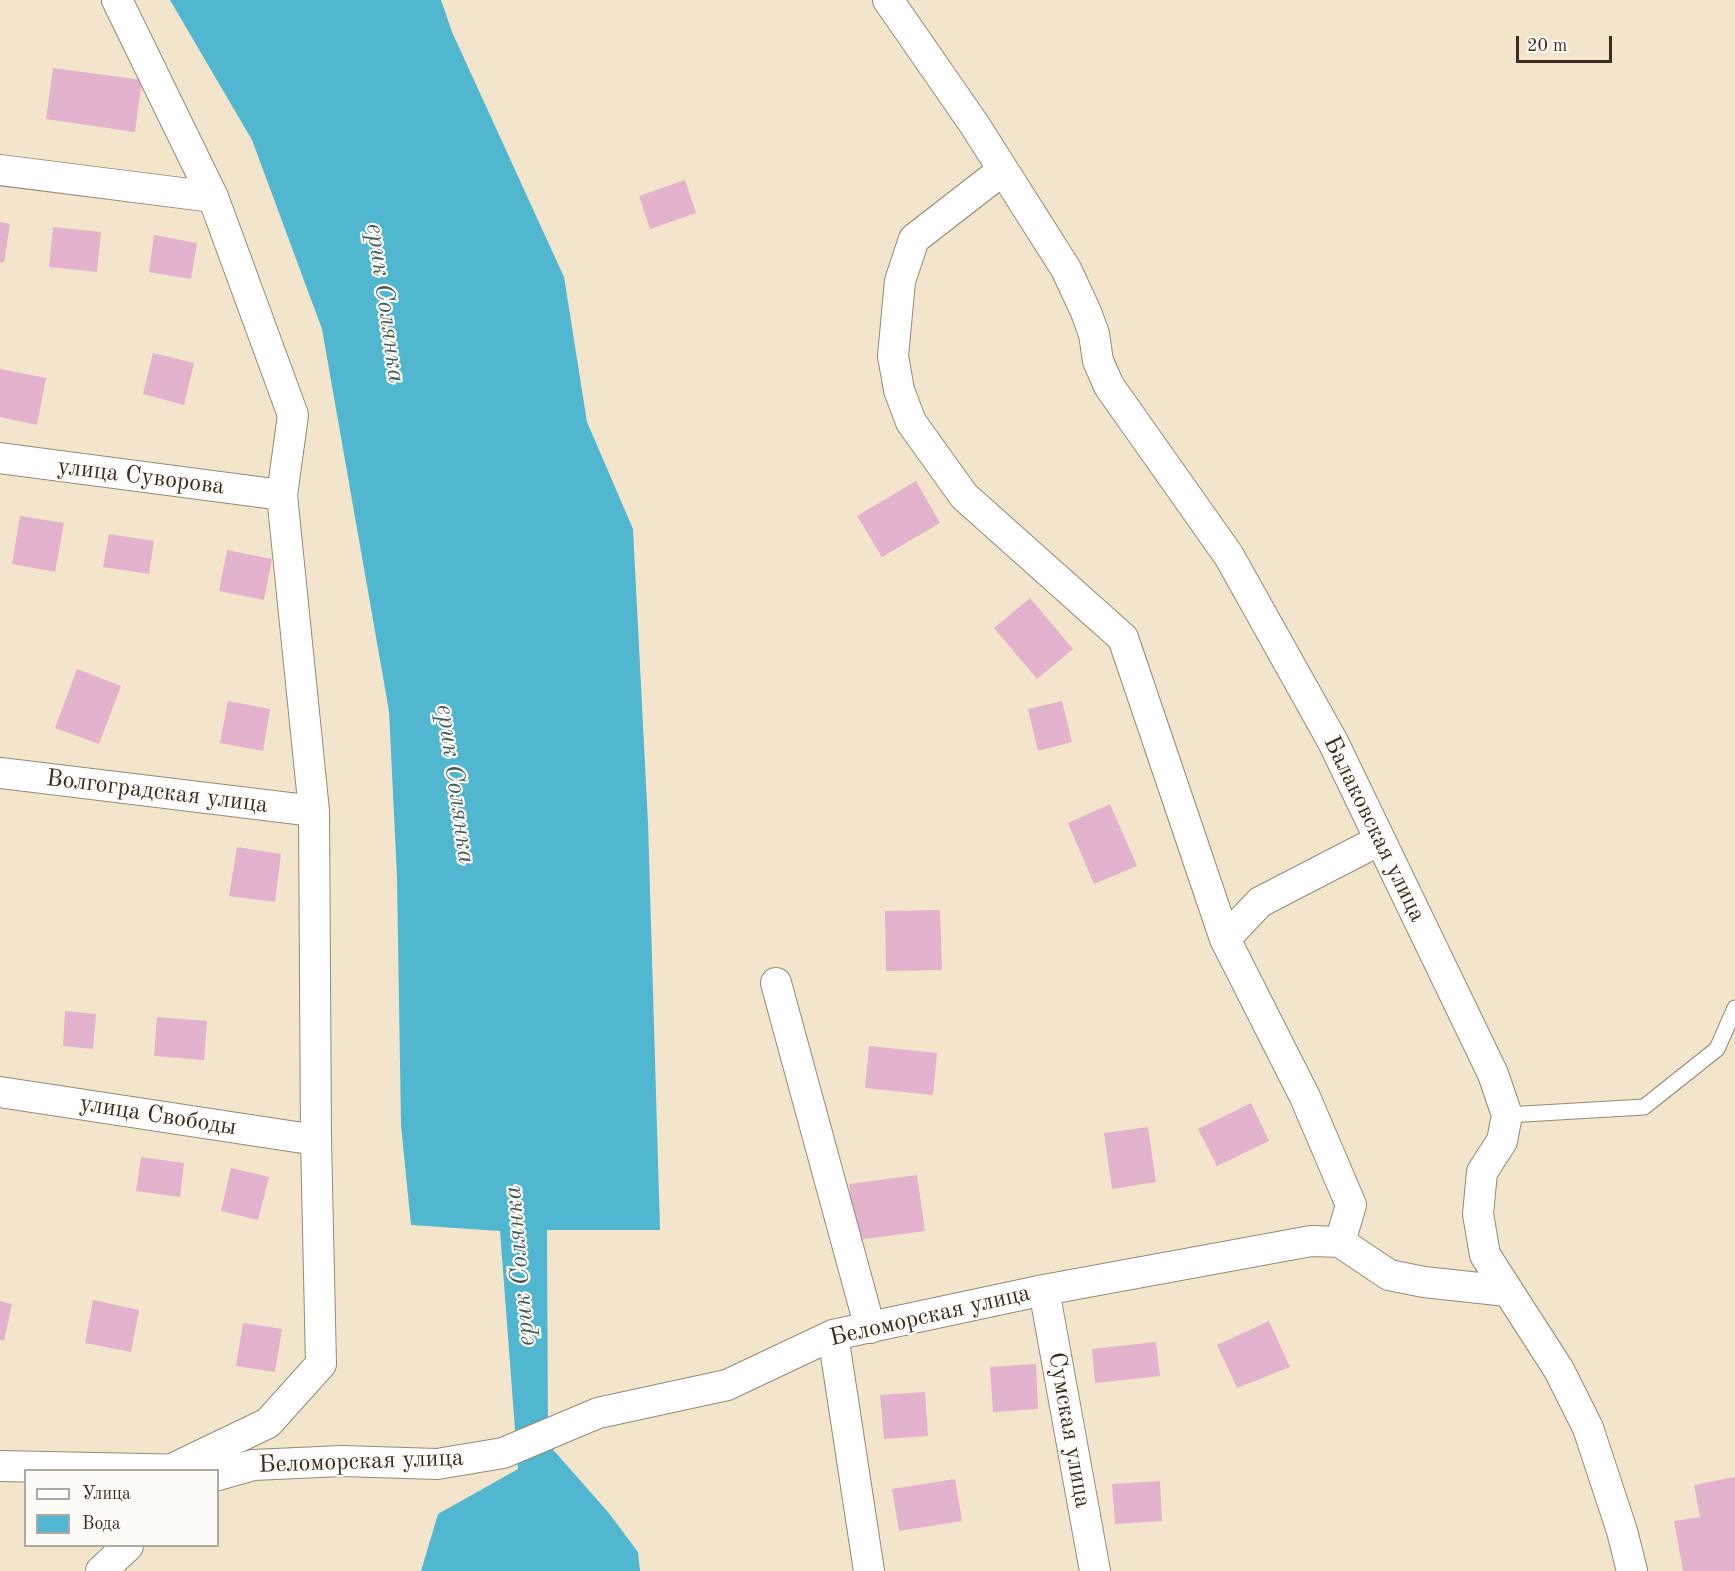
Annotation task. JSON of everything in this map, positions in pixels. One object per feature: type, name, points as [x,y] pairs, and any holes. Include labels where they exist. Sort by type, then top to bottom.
[{"type":"street","points":[[117,0],[213,197],[293,415],[282,495],[315,811],[316,1140],[321,1364],[268,1423],[172,1469]]},
{"type":"street","name":"Балаковская улица","points":[[888,0],[974,123],[1066,269],[1086,312],[1094,334],[1098,361],[1109,386],[1229,556],[1333,742],[1493,1074],[1507,1115]]},
{"type":"street","points":[[0,170],[213,197]]},
{"type":"street","points":[[1004,170],[914,239],[900,282],[893,356],[899,390],[911,422],[964,496],[1123,638],[1225,939],[1305,1097],[1351,1205],[1340,1242],[1389,1275],[1424,1282],[1507,1291]]},
{"type":"street","name":"улица Суворова","points":[[0,458],[282,495]]},
{"type":"street","name":"Волгоградская улица","points":[[0,773],[315,811]]},
{"type":"street","points":[[1225,939],[1260,902],[1380,840]]},
{"type":"street","points":[[776,983],[870,1328]]},
{"type":"street","name":"улица Свободы","points":[[0,1092],[316,1140]]},
{"type":"street","points":[[1507,1115],[1502,1141],[1482,1172],[1478,1214],[1485,1255],[1559,1370],[1588,1428],[1622,1531],[1632,1571]]},
{"type":"street","name":"Беломорская улица","points":[[226,1473],[253,1465],[342,1461],[437,1464],[502,1453],[598,1413],[727,1385],[833,1335],[1044,1290],[1311,1241],[1340,1242]]},
{"type":"street","name":"Сумская улица","points":[[1044,1290],[1095,1571]]},
{"type":"street","points":[[833,1335],[868,1571]]},
{"type":"street","name":"Беломорская улица","points":[[0,1466],[172,1469]]},
{"type":"street","points":[[101,1571],[126,1547]]},
{"type":"lane","points":[[1507,1115],[1644,1107],[1717,1049],[1735,1008]]},
{"type":"water","name":"ерик Солянка","points":[[170,0],[441,0],[452,32],[564,277],[587,422],[633,529],[648,823],[660,1230],[547,1230],[548,1444],[608,1512],[638,1552],[640,1571],[421,1571],[438,1514],[518,1469],[500,1231],[411,1225],[401,1125],[397,877],[389,711],[322,329],[252,140]]},
{"type":"building","points":[[53,68],[142,80],[135,132],[46,119]]},
{"type":"building","points":[[685,180],[696,213],[650,229],[639,196]]},
{"type":"building","points":[[0,222],[10,224],[4,263],[0,262]]},
{"type":"building","points":[[53,227],[101,232],[97,272],[49,267]]},
{"type":"building","points":[[154,235],[197,243],[191,279],[149,272]]},
{"type":"building","points":[[153,353],[194,363],[184,405],[143,394]]},
{"type":"building","points":[[0,369],[46,378],[37,425],[0,417]]},
{"type":"building","points":[[916,481],[940,523],[882,557],[857,516]]},
{"type":"building","points":[[20,516],[64,523],[55,572],[12,564]]},
{"type":"building","points":[[109,534],[154,541],[149,574],[103,567]]},
{"type":"building","points":[[227,550],[272,559],[264,600],[219,591]]},
{"type":"building","points":[[1030,598],[1073,649],[1037,679],[994,628]]},
{"type":"building","points":[[77,669],[121,686],[99,744],[55,728]]},
{"type":"building","points":[[228,701],[270,709],[263,751],[220,743]]},
{"type":"building","points":[[1062,701],[1072,742],[1038,751],[1028,709]]},
{"type":"building","points":[[1110,804],[1137,866],[1094,884],[1068,823]]},
{"type":"building","points":[[237,847],[281,854],[275,902],[229,896]]},
{"type":"building","points":[[940,910],[942,970],[886,971],[885,911]]},
{"type":"building","points":[[65,1011],[96,1014],[93,1049],[63,1046]]},
{"type":"building","points":[[157,1017],[207,1021],[204,1060],[154,1056]]},
{"type":"building","points":[[869,1046],[937,1053],[933,1095],[865,1088]]},
{"type":"building","points":[[1251,1103],[1269,1141],[1217,1166],[1198,1129]]},
{"type":"building","points":[[1148,1127],[1156,1182],[1112,1189],[1104,1133]]},
{"type":"building","points":[[141,1157],[184,1163],[180,1197],[136,1191]]},
{"type":"building","points":[[231,1168],[269,1177],[258,1220],[221,1211]]},
{"type":"building","points":[[917,1175],[925,1231],[857,1240],[849,1184]]},
{"type":"building","points":[[93,1300],[139,1310],[131,1352],[85,1343]]},
{"type":"building","points":[[0,1301],[12,1304],[4,1341],[0,1340]]},
{"type":"building","points":[[1269,1321],[1290,1367],[1237,1388],[1217,1345]]},
{"type":"building","points":[[243,1323],[282,1329],[275,1372],[236,1366]]},
{"type":"building","points":[[1156,1342],[1160,1376],[1095,1383],[1092,1349]]},
{"type":"building","points":[[1036,1364],[1038,1409],[993,1412],[990,1367]]},
{"type":"building","points":[[925,1392],[928,1436],[884,1439],[880,1395]]},
{"type":"building","points":[[1735,1477],[1735,1571],[1683,1571],[1674,1521],[1700,1517],[1694,1485]]},
{"type":"building","points":[[955,1479],[962,1521],[899,1531],[892,1489]]},
{"type":"building","points":[[1160,1481],[1162,1521],[1115,1524],[1112,1484]]}]
